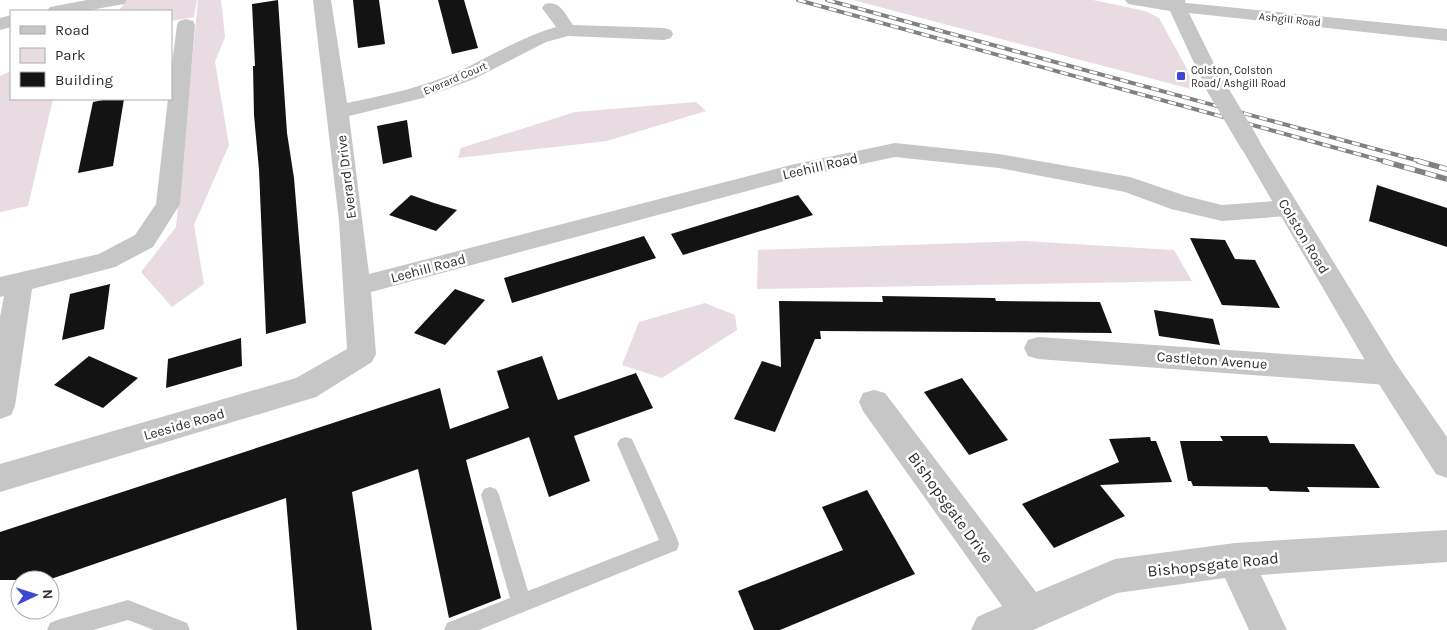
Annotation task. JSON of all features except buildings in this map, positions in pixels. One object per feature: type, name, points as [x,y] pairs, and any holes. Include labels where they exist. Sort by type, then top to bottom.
[{"type":"street","points":[[62,10],[118,0]]},
{"type":"street","name":"Everard Drive","points":[[322,0],[359,286],[362,354]]},
{"type":"street","name":"Ashgill Road","points":[[1134,0],[1447,35]]},
{"type":"street","name":"Ashgill Road","points":[[1222,0],[1447,22]]},
{"type":"street","name":"Colston Road","points":[[1176,4],[1212,80],[1287,208],[1387,373],[1447,464]]},
{"type":"street","points":[[551,8],[567,30]]},
{"type":"street","points":[[0,406],[9,285],[106,261],[144,241],[168,204],[186,25]]},
{"type":"street","name":"Everard Court","points":[[338,112],[416,94],[467,75],[539,38],[567,30],[664,34]]},
{"type":"street","name":"Leehill Road","points":[[359,286],[794,171],[895,150],[999,160],[1130,184],[1180,202],[1222,213],[1287,208]]},
{"type":"street","name":"Castleton Avenue","points":[[1038,348],[1387,373]]},
{"type":"street","name":"Leeside Road","points":[[0,478],[305,388],[362,354]]},
{"type":"street","name":"Bishopsgate Drive","points":[[874,402],[1028,611]]},
{"type":"street","name":"Bishopsgate Road","points":[[990,630],[1028,611],[1115,576],[1235,560],[1447,546]]},
{"type":"street","points":[[1235,560],[1268,630]]},
{"type":"lane","points":[[454,630],[670,544],[626,444]]},
{"type":"lane","points":[[490,495],[522,604]]},
{"type":"lane","points":[[57,630],[128,610],[180,630]]},
{"type":"green space","points":[[126,0],[197,0],[194,17],[172,21],[172,10],[120,10]]},
{"type":"green space","points":[[198,0],[221,0],[225,37],[215,62],[229,145],[194,225],[204,284],[172,307],[141,272],[176,227]]},
{"type":"green space","points":[[853,0],[1093,0],[1145,11],[1159,18],[1186,67],[1195,90]]},
{"type":"green space","points":[[10,71],[10,100],[53,100],[28,206],[0,212],[0,76]]},
{"type":"green space","points":[[696,102],[706,111],[607,141],[458,158],[461,148],[575,112]]},
{"type":"green space","points":[[1024,241],[1174,250],[1192,281],[757,289],[758,250]]},
{"type":"green space","points":[[705,303],[735,315],[737,330],[662,378],[622,365],[639,322]]},
{"type":"railway","points":[[798,0],[1387,162]]},
{"type":"railway","points":[[827,0],[1423,162]]},
{"type":"railway","points":[[1383,161],[1447,179]]},
{"type":"railway","points":[[1418,161],[1447,169]]},
{"type":"place","name":"Colston, Colston Road/ Ashgill Road","points":[[1181,76]]}]
